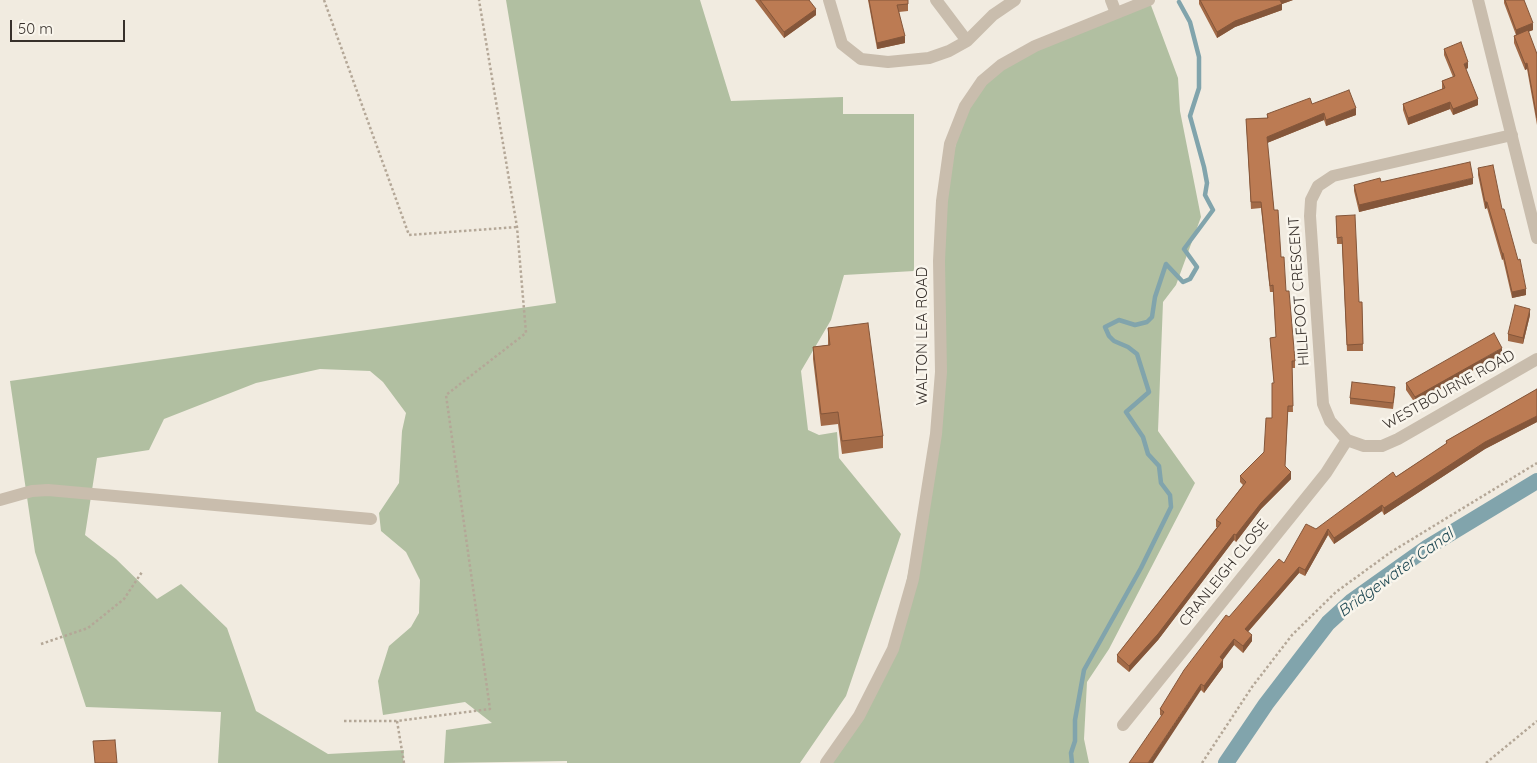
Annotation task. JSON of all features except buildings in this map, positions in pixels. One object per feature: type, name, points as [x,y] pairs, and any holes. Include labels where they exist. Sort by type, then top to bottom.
[{"type":"street","points":[[829,0],[842,44],[861,59],[888,62],[930,58],[949,51],[968,41],[993,15],[1015,0]]},
{"type":"street","points":[[936,0],[968,41]]},
{"type":"street","points":[[1111,0],[1116,13]]},
{"type":"street","name":"WALTON LEA ROAD","points":[[826,763],[859,716],[892,649],[913,579],[936,434],[941,372],[939,261],[942,201],[950,144],[965,106],[982,81],[1000,65],[1035,46],[1149,0]]},
{"type":"street","points":[[1478,0],[1537,238]]},
{"type":"street","name":"HILLFOOT CRESCENT","points":[[1347,440],[1330,421],[1323,404],[1310,216],[1314,193],[1325,180],[1333,176],[1512,135]]},
{"type":"street","name":"WESTBOURNE ROAD","points":[[1347,440],[1373,447],[1391,443],[1537,359]]},
{"type":"street","name":"CRANLEIGH CLOSE","points":[[1123,725],[1326,473],[1347,440]]},
{"type":"street","points":[[0,500],[32,491],[48,490],[371,519]]},
{"type":"path","points":[[324,0],[409,235],[517,227]]},
{"type":"path","points":[[344,721],[397,721],[490,709],[446,395],[526,333],[517,227],[479,0]]},
{"type":"path","points":[[1202,763],[1252,687],[1292,635],[1336,592],[1391,552],[1537,463]]},
{"type":"path","points":[[41,644],[88,628],[124,599],[142,572]]},
{"type":"path","points":[[397,721],[404,763]]},
{"type":"path","points":[[1486,763],[1537,721]]},
{"type":"green space","points":[[506,0],[700,0],[731,101],[843,97],[843,114],[914,114],[914,271],[844,275],[831,320],[801,371],[808,430],[819,435],[837,432],[839,458],[901,534],[846,696],[800,763],[567,763],[567,761],[444,763],[446,730],[492,723],[465,702],[383,715],[378,681],[389,646],[411,627],[419,613],[420,580],[406,552],[381,531],[379,513],[399,483],[402,431],[406,413],[383,382],[370,371],[320,369],[256,383],[164,419],[149,450],[97,458],[85,535],[116,559],[157,599],[181,584],[227,628],[256,711],[328,754],[404,750],[403,763],[218,763],[221,712],[86,707],[35,552],[10,381],[556,303]]},
{"type":"green space","points":[[1149,0],[1178,78],[1180,111],[1201,217],[1176,285],[1163,302],[1158,431],[1195,483],[1109,649],[1087,682],[1084,739],[1089,763],[826,763],[893,649],[936,434],[942,201],[965,106],[1001,65]]},
{"type":"waterway","points":[[1072,763],[1071,753],[1075,741],[1075,720],[1084,670],[1141,568],[1171,507],[1170,495],[1161,483],[1159,466],[1148,454],[1143,437],[1126,412],[1149,392],[1137,354],[1128,347],[1114,341],[1109,336],[1105,327],[1119,320],[1135,325],[1147,322],[1152,317],[1155,297],[1166,264],[1183,282],[1190,279],[1197,267],[1184,249],[1213,210],[1205,195],[1207,183],[1204,167],[1190,116],[1199,88],[1199,57],[1190,22],[1179,2]]},
{"type":"waterway","name":"Bridgewater Canal","points":[[1226,763],[1266,704],[1328,623],[1352,601],[1428,547],[1537,481]]}]
